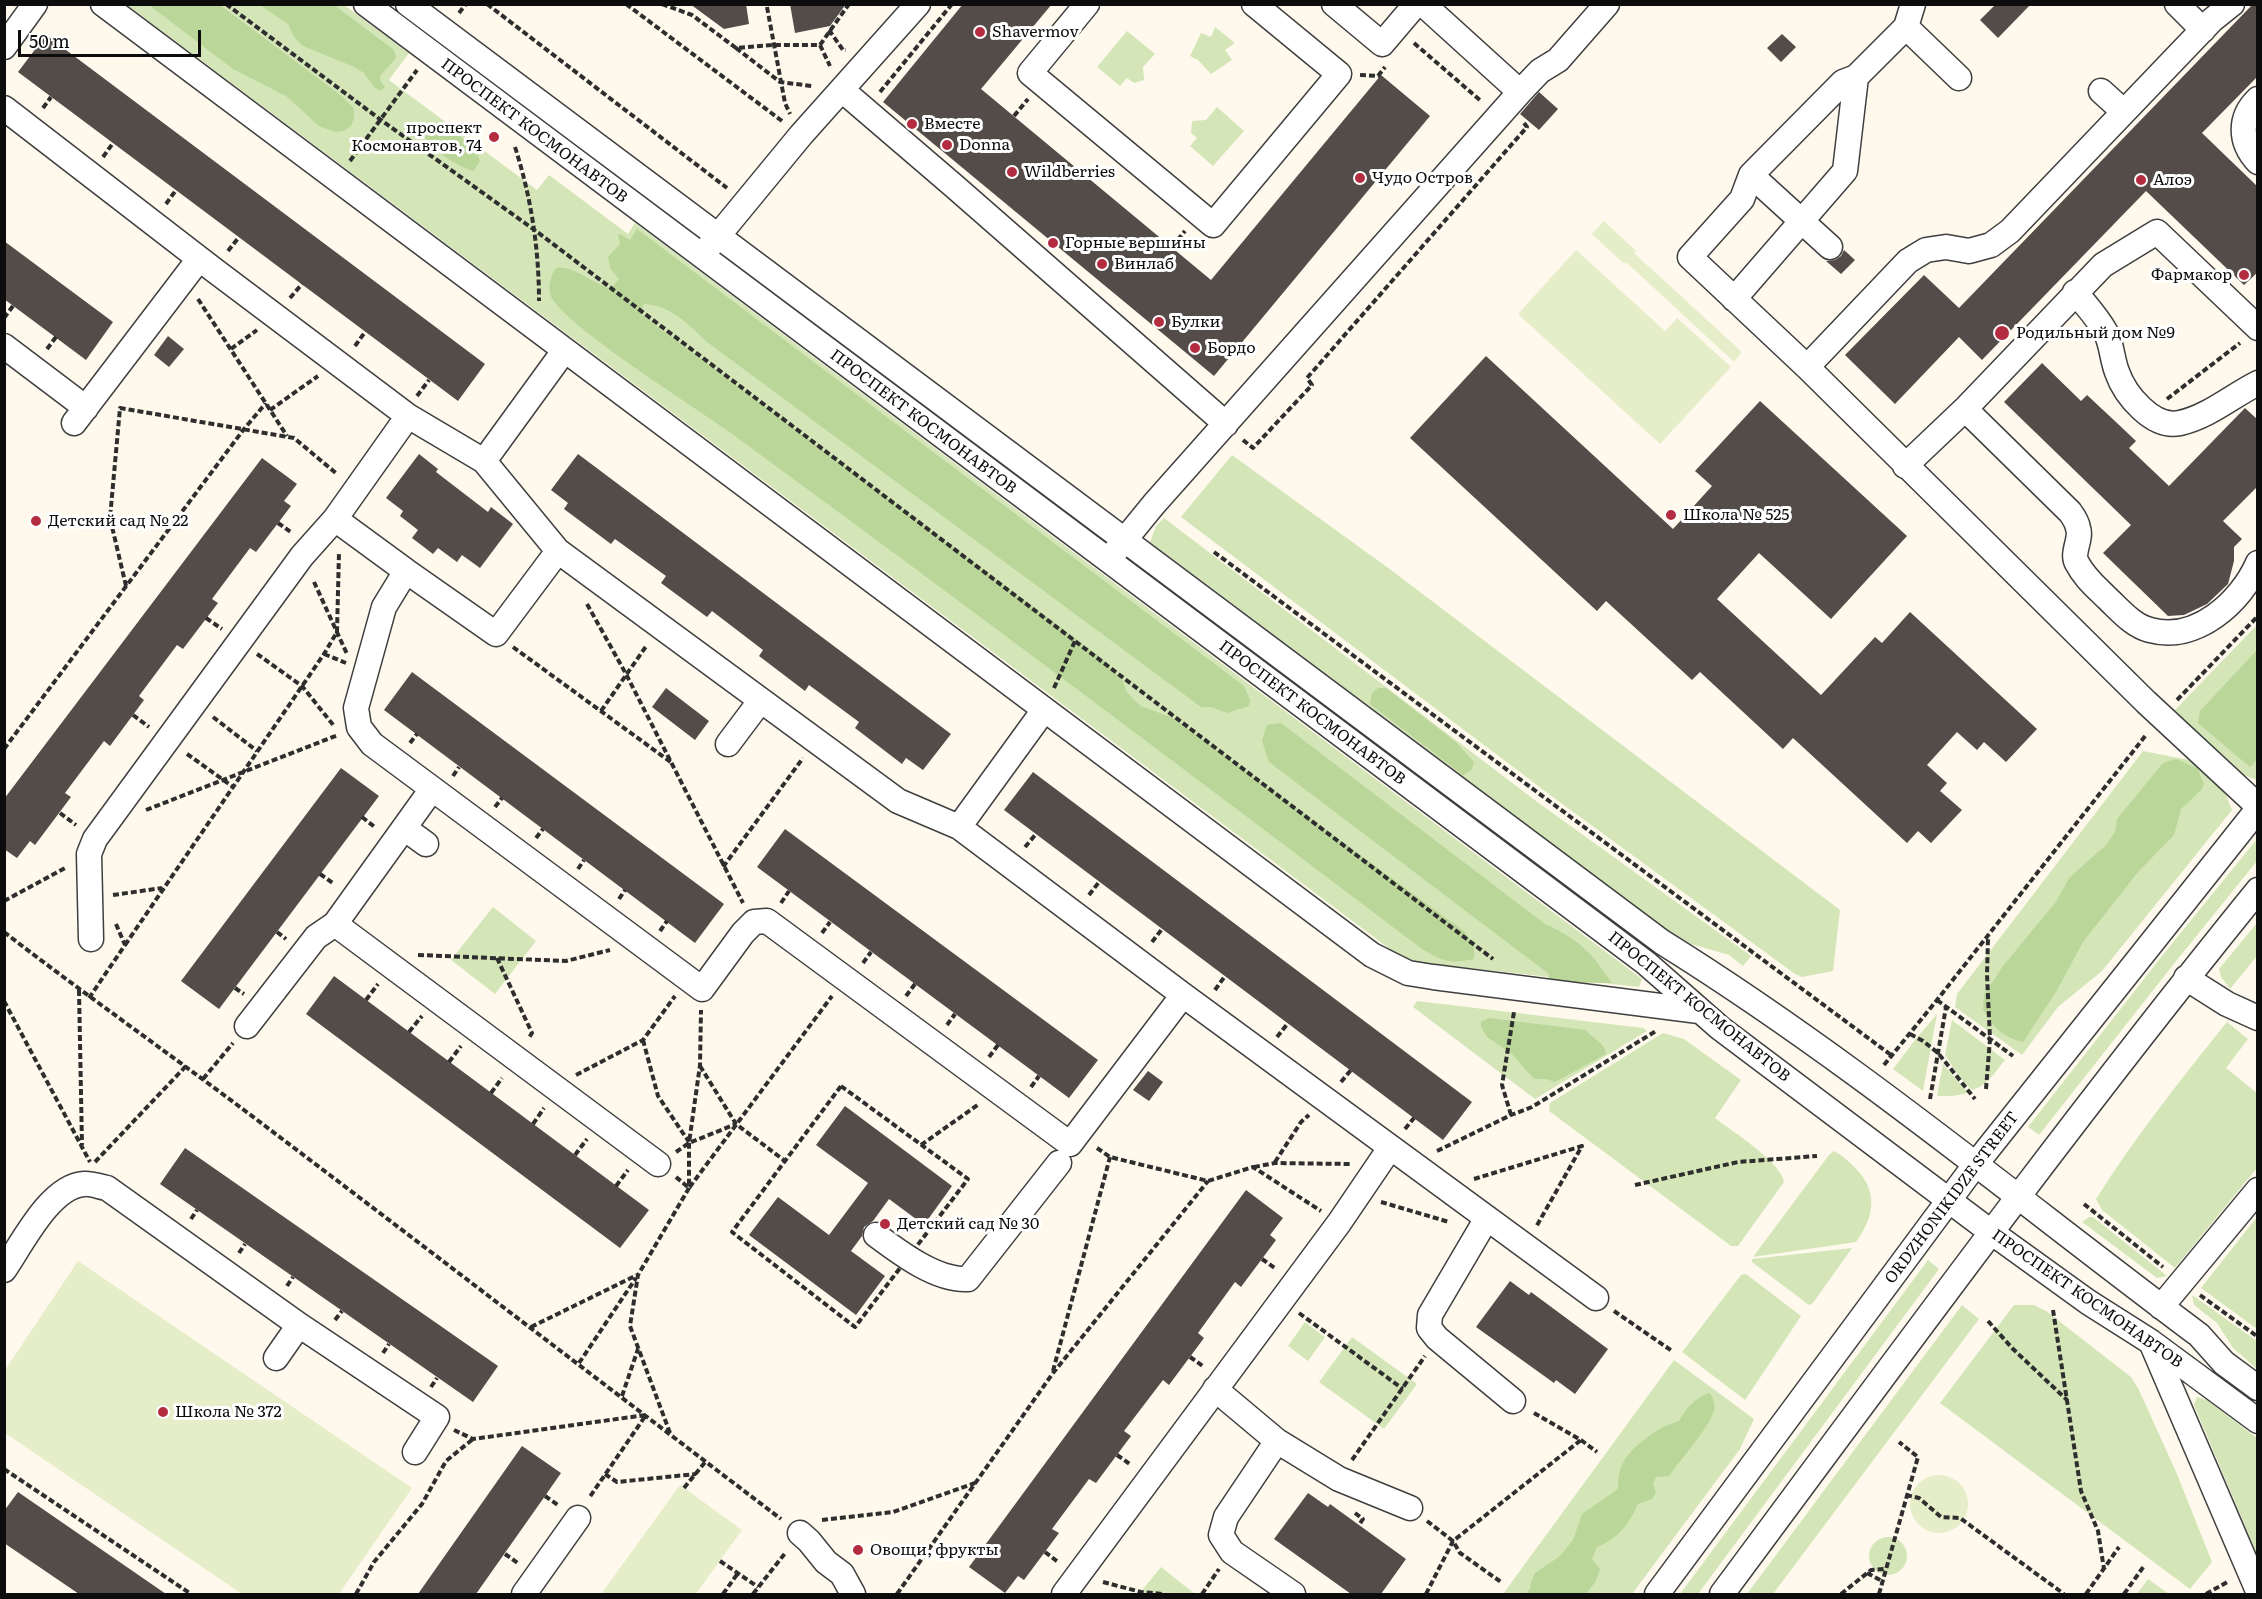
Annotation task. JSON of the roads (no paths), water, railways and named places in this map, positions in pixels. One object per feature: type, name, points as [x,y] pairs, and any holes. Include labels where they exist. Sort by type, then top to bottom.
[{"type":"street","points":[[4,47],[35,4]]},
{"type":"street","points":[[103,4],[1372,955],[1408,973],[1699,1011]]},
{"type":"street","name":"ПРОСПЕКТ КОСМОНАВТОВ","points":[[366,4],[1646,963],[1699,1011],[1991,1232],[2088,1302],[2151,1342],[2258,1421]]},
{"type":"street","name":"ПРОСПЕКТ КОСМОНАВТОВ","points":[[408,4],[1662,942],[1723,981],[1856,1075],[2199,1335],[2224,1363],[2258,1388]]},
{"type":"street","points":[[702,256],[801,135],[918,4]]},
{"type":"street","points":[[1087,4],[1030,73],[1214,225],[1339,74],[1254,4]]},
{"type":"street","points":[[1334,4],[1382,44],[1416,4]]},
{"type":"street","points":[[1423,4],[1514,99]]},
{"type":"street","points":[[1108,561],[1124,540],[1234,432],[1514,99],[1540,71],[1558,60],[1607,4]]},
{"type":"street","points":[[2177,4],[2203,30]]},
{"type":"street","points":[[1807,368],[1908,261],[1926,250],[1946,247],[1969,250],[1991,245],[2010,231],[2123,111],[2232,4]]},
{"type":"street","points":[[1959,78],[1909,16],[1856,76],[1843,82],[1751,175],[1742,199],[1690,257],[1807,368],[2162,717],[2258,807]]},
{"type":"street","points":[[1734,298],[1845,171],[1856,76]]},
{"type":"street","points":[[842,90],[1234,432]]},
{"type":"street","points":[[2101,91],[2123,111]]},
{"type":"street","points":[[2258,99],[2251,105],[2243,122],[2244,140],[2258,162]]},
{"type":"street","points":[[4,108],[199,259],[408,416],[484,461],[558,550],[898,801],[959,827],[1327,1101],[1384,1156],[1411,1163],[1445,1188],[1484,1225],[1525,1246],[1596,1298]]},
{"type":"street","points":[[1751,175],[1830,247]]},
{"type":"street","points":[[1905,466],[1965,409],[2103,265],[2157,232],[2253,332]]},
{"type":"street","points":[[4,346],[80,415],[199,259]]},
{"type":"street","points":[[2075,292],[2106,333],[2121,383],[2148,414],[2162,422],[2178,424],[2197,418],[2258,383]]},
{"type":"street","points":[[484,461],[564,351]]},
{"type":"street","points":[[1965,409],[2070,512],[2079,529],[2075,561],[2084,575],[2130,620],[2149,630],[2169,633],[2191,629],[2214,617],[2235,598],[2252,577],[2258,563]]},
{"type":"street","points":[[91,939],[89,854],[95,839],[302,556],[335,519],[408,416]]},
{"type":"street","points":[[335,519],[496,634],[558,550]]},
{"type":"street","points":[[406,571],[384,607],[356,708],[359,727],[372,744],[695,983],[754,922],[767,921],[1070,1144],[1183,994]]},
{"type":"street","points":[[728,744],[761,700]]},
{"type":"street","points":[[959,827],[1044,710]]},
{"type":"street","points":[[247,1026],[316,937],[335,924],[432,789]]},
{"type":"street","name":"ORDZHONIKIDZE STREET","points":[[1657,1594],[1975,1165],[2258,807]]},
{"type":"street","points":[[404,828],[426,844]]},
{"type":"street","points":[[1722,1594],[2017,1197],[2186,978],[2258,890]]},
{"type":"street","points":[[335,924],[658,1164]]},
{"type":"street","points":[[2186,978],[2227,1004],[2258,1018]]},
{"type":"street","points":[[1071,1585],[1339,1223],[1384,1156]]},
{"type":"street","points":[[876,1235],[908,1258],[955,1280],[968,1280],[1059,1163]]},
{"type":"street","points":[[4,1270],[48,1205],[64,1190],[84,1184],[107,1188],[299,1325],[436,1417],[415,1452]]},
{"type":"street","points":[[2161,1307],[2258,1190]]},
{"type":"street","points":[[1484,1225],[1430,1315],[1429,1328],[1437,1338],[1513,1401]]},
{"type":"street","points":[[276,1358],[299,1325]]},
{"type":"street","points":[[2151,1342],[2247,1589]]},
{"type":"street","points":[[1215,1389],[1277,1442],[1339,1479],[1410,1508]]},
{"type":"street","points":[[1277,1442],[1226,1517],[1221,1535],[1232,1552],[1293,1594]]},
{"type":"street","points":[[524,1594],[578,1518]]},
{"type":"street","points":[[806,1527],[809,1541],[826,1562],[842,1574],[853,1594]]},
{"type":"place","name":"Shavermov","points":[[980,32]]},
{"type":"place","name":"Вместе","points":[[912,124]]},
{"type":"place","name":"проспект Космонавтов, 74","points":[[494,137]]},
{"type":"place","name":"Donna","points":[[947,145]]},
{"type":"place","name":"Wildberries","points":[[1012,172]]},
{"type":"place","name":"Чудо Остров","points":[[1360,178]]},
{"type":"place","name":"Алоэ","points":[[2141,180]]},
{"type":"place","name":"Горные вершины","points":[[1053,243]]},
{"type":"place","name":"Винлаб","points":[[1102,264]]},
{"type":"place","name":"Фармакор","points":[[2244,275]]},
{"type":"place","name":"Булки","points":[[1159,322]]},
{"type":"place","name":"Родильный дом №9","points":[[2002,333]]},
{"type":"place","name":"Бордо","points":[[1195,348]]},
{"type":"place","name":"Школа № 525","points":[[1671,515]]},
{"type":"place","name":"Детский сад № 22","points":[[36,521]]},
{"type":"place","name":"Детский сад № 30","points":[[885,1224]]},
{"type":"place","name":"Школа № 372","points":[[163,1412]]},
{"type":"place","name":"Овощи, фрукты","points":[[858,1550]]}]
